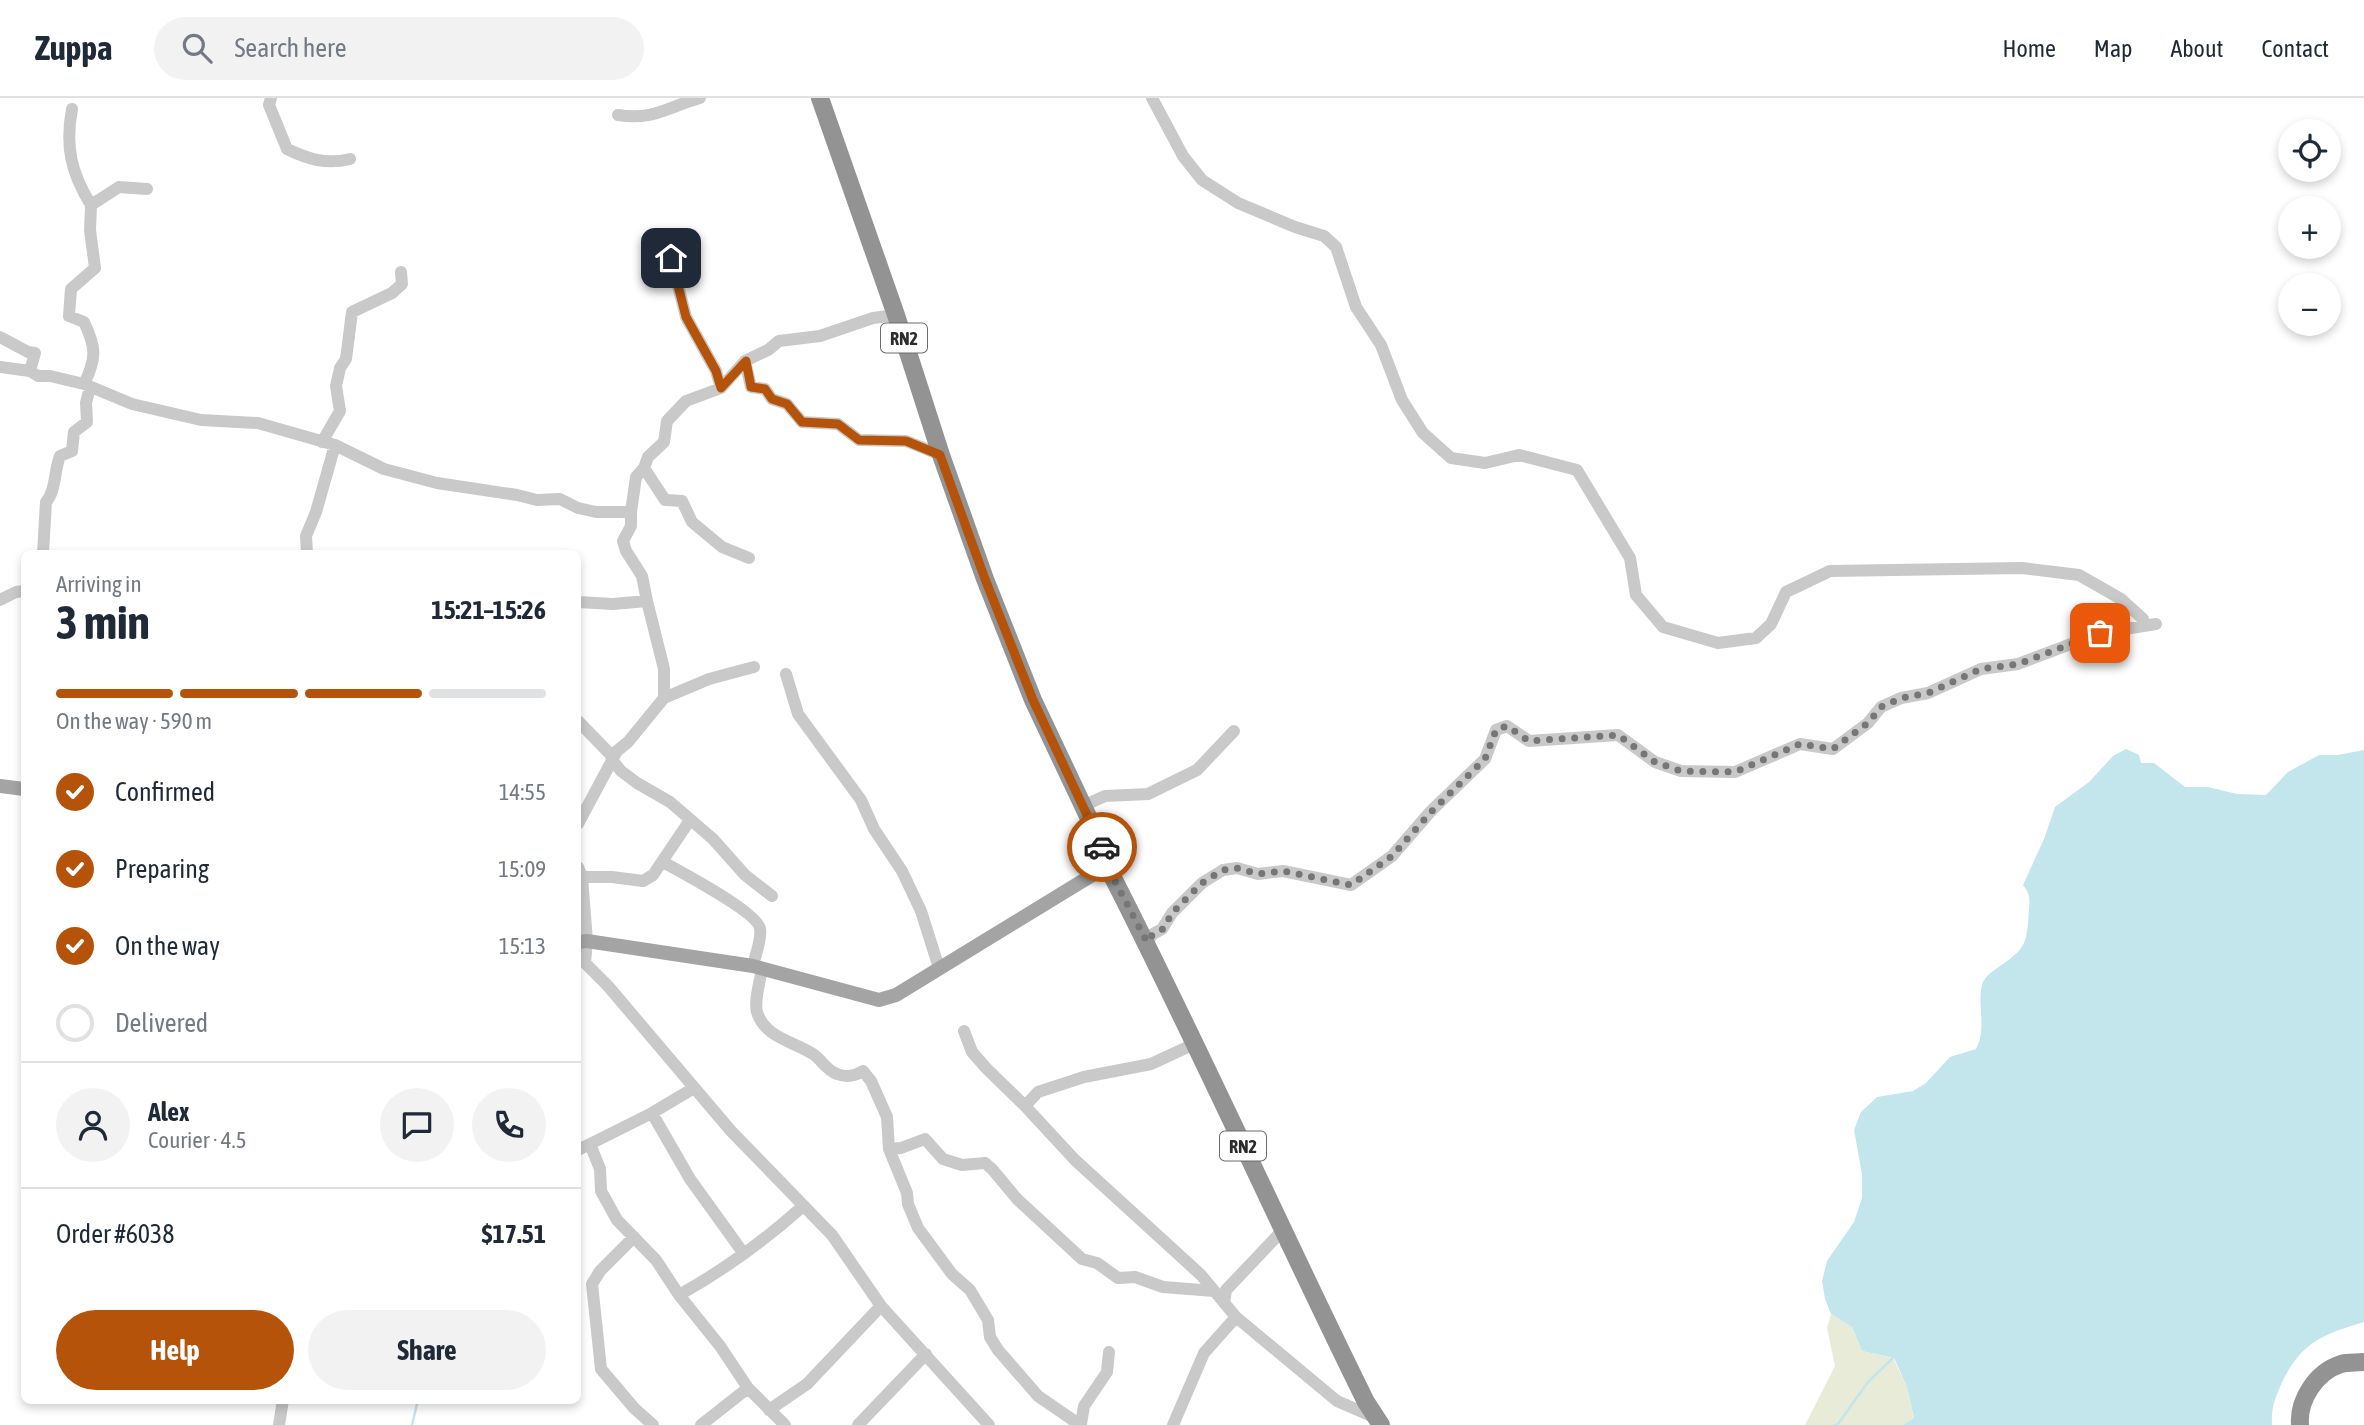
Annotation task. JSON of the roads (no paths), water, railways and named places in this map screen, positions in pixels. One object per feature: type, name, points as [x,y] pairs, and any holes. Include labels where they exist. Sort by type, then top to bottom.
[{"type":"highway","name":"RN2","points":[[820,98],[896,315],[940,455],[1033,700],[1102,846],[1107,866],[1147,942],[1282,1231],[1378,1421]]},
{"type":"highway","points":[[2300,1425],[2299,1414],[2306,1393],[2318,1378],[2341,1364],[2364,1362]]},
{"type":"main road","points":[[2,784],[21,788]]},
{"type":"main road","points":[[582,942],[757,967],[879,1000],[896,995],[1107,866]]},
{"type":"street","points":[[271,98],[269,105],[286,149],[311,160],[337,162],[350,159]]},
{"type":"street","points":[[618,115],[633,118],[667,112],[700,98]]},
{"type":"street","points":[[1147,942],[1153,934],[1163,929],[1172,913],[1202,883],[1223,870],[1237,868],[1258,874],[1283,871],[1351,885],[1392,856],[1432,811],[1485,759],[1496,730],[1500,728],[1507,726],[1529,741],[1618,735],[1655,762],[1681,771],[1735,772],[1800,744],[1833,749],[1868,723],[1881,707],[1901,698],[1928,693],[1981,669],[2018,664],[2100,633],[2150,622],[2121,599],[2079,575],[2022,568],[1830,571],[1786,592],[1771,624],[1756,638],[1718,643],[1663,627],[1636,595],[1630,558],[1577,470],[1519,455],[1485,463],[1451,458],[1423,433],[1402,400],[1381,345],[1356,307],[1336,247],[1324,236],[1238,203],[1202,180],[1183,156],[1152,98]]},
{"type":"street","points":[[43,550],[46,502],[52,496],[55,470],[60,456],[72,451],[74,432],[87,422],[87,385],[95,355],[84,321],[69,316],[71,289],[95,268],[90,230],[91,205],[77,183],[71,159],[68,129],[72,108]]},
{"type":"street","points":[[91,205],[120,187],[147,189]]},
{"type":"street","points":[[671,258],[686,317],[716,371],[721,388]]},
{"type":"street","points":[[307,550],[306,536],[316,512],[329,443],[340,411],[336,386],[340,368],[346,359],[352,312],[392,293],[402,284],[401,272]]},
{"type":"street","points":[[664,698],[664,669],[642,576],[626,551],[623,541],[631,526],[636,477],[644,468],[648,457],[664,442],[667,421],[686,401],[721,388],[746,361],[779,341],[820,336],[873,318],[896,315]]},
{"type":"street","points":[[0,337],[35,353],[30,371]]},
{"type":"street","points":[[746,361],[751,387],[765,389],[772,399],[787,404],[802,422],[838,424],[859,440],[906,441],[940,455]]},
{"type":"street","points":[[0,367],[30,371],[38,376],[50,376],[87,385],[132,404],[201,420],[258,423],[329,443],[384,468],[437,483],[537,500],[560,499],[578,508],[596,512],[631,512]]},
{"type":"street","points":[[644,468],[665,500],[682,501],[692,522],[722,547],[749,558]]},
{"type":"street","points":[[0,600],[21,591]]},
{"type":"street","points":[[581,602],[613,604],[647,601]]},
{"type":"street","points":[[581,818],[617,751],[628,742],[664,698],[709,679],[754,667]]},
{"type":"street","points":[[786,674],[798,714],[861,800],[874,829],[902,871],[921,911],[939,968]]},
{"type":"street","points":[[581,723],[611,755],[612,761],[637,783],[670,802],[713,839],[745,875],[772,896]]},
{"type":"street","points":[[1083,807],[1105,796],[1148,794],[1197,770],[1234,731]]},
{"type":"street","points":[[581,872],[643,881],[653,875],[690,820]]},
{"type":"street","points":[[663,862],[716,891],[756,920],[761,930],[756,1011],[765,1026],[783,1041],[815,1055],[822,1065],[838,1075],[848,1077],[863,1071],[871,1081],[887,1117],[889,1149],[918,1228],[952,1274],[970,1290],[988,1320],[990,1337],[998,1350],[1038,1396],[1080,1424],[1084,1406],[1107,1372],[1109,1352]]},
{"type":"street","points":[[581,907],[585,963],[616,994],[731,1131],[832,1235],[881,1306],[989,1425]]},
{"type":"street","points":[[964,1031],[972,1052],[987,1069],[1075,1160],[1201,1275],[1236,1317],[1337,1401],[1378,1421]]},
{"type":"street","points":[[1025,1106],[1038,1092],[1084,1077],[1151,1064],[1192,1045],[1193,1039]]},
{"type":"street","points":[[581,1148],[652,1113],[694,1088]]},
{"type":"street","points":[[652,1113],[690,1179],[744,1254]]},
{"type":"street","points":[[889,1149],[901,1148],[925,1139],[943,1159],[962,1165],[985,1163],[1017,1199],[1082,1259],[1097,1263],[1118,1278],[1135,1277],[1163,1287],[1214,1291]]},
{"type":"street","points":[[590,1143],[600,1169],[601,1191],[617,1220],[656,1260],[748,1388],[785,1425]]},
{"type":"street","points":[[679,1295],[744,1254],[802,1207]]},
{"type":"street","points":[[1224,1303],[1226,1290],[1282,1231]]},
{"type":"street","points":[[634,1237],[600,1271],[592,1284],[601,1369],[634,1408],[653,1425]]},
{"type":"street","points":[[769,1410],[807,1384],[881,1306]]},
{"type":"street","points":[[1172,1425],[1204,1353],[1236,1317]]},
{"type":"street","points":[[858,1425],[926,1354]]},
{"type":"street","points":[[701,1425],[748,1388]]},
{"type":"street","points":[[279,1425],[282,1404]]},
{"type":"water","points":[[2126,749],[2139,755],[2141,763],[2154,763],[2185,787],[2208,787],[2237,794],[2266,795],[2288,772],[2319,755],[2364,750],[2364,1322],[2323,1337],[2303,1351],[2287,1372],[2280,1387],[2273,1406],[2272,1425],[1903,1425],[1914,1418],[1907,1387],[1894,1358],[1862,1351],[1852,1327],[1831,1314],[1822,1281],[1827,1261],[1854,1222],[1862,1198],[1862,1174],[1854,1130],[1861,1112],[1877,1097],[1913,1091],[1926,1083],[1950,1057],[1976,1049],[1981,1034],[1982,985],[1989,974],[2014,956],[2024,943],[2029,903],[2023,885],[2055,807],[2089,782],[2113,756]]},
{"type":"waterway","points":[[1835,1425],[1868,1382],[1893,1358]]},
{"type":"waterway","points":[[412,1425],[417,1404]]}]
